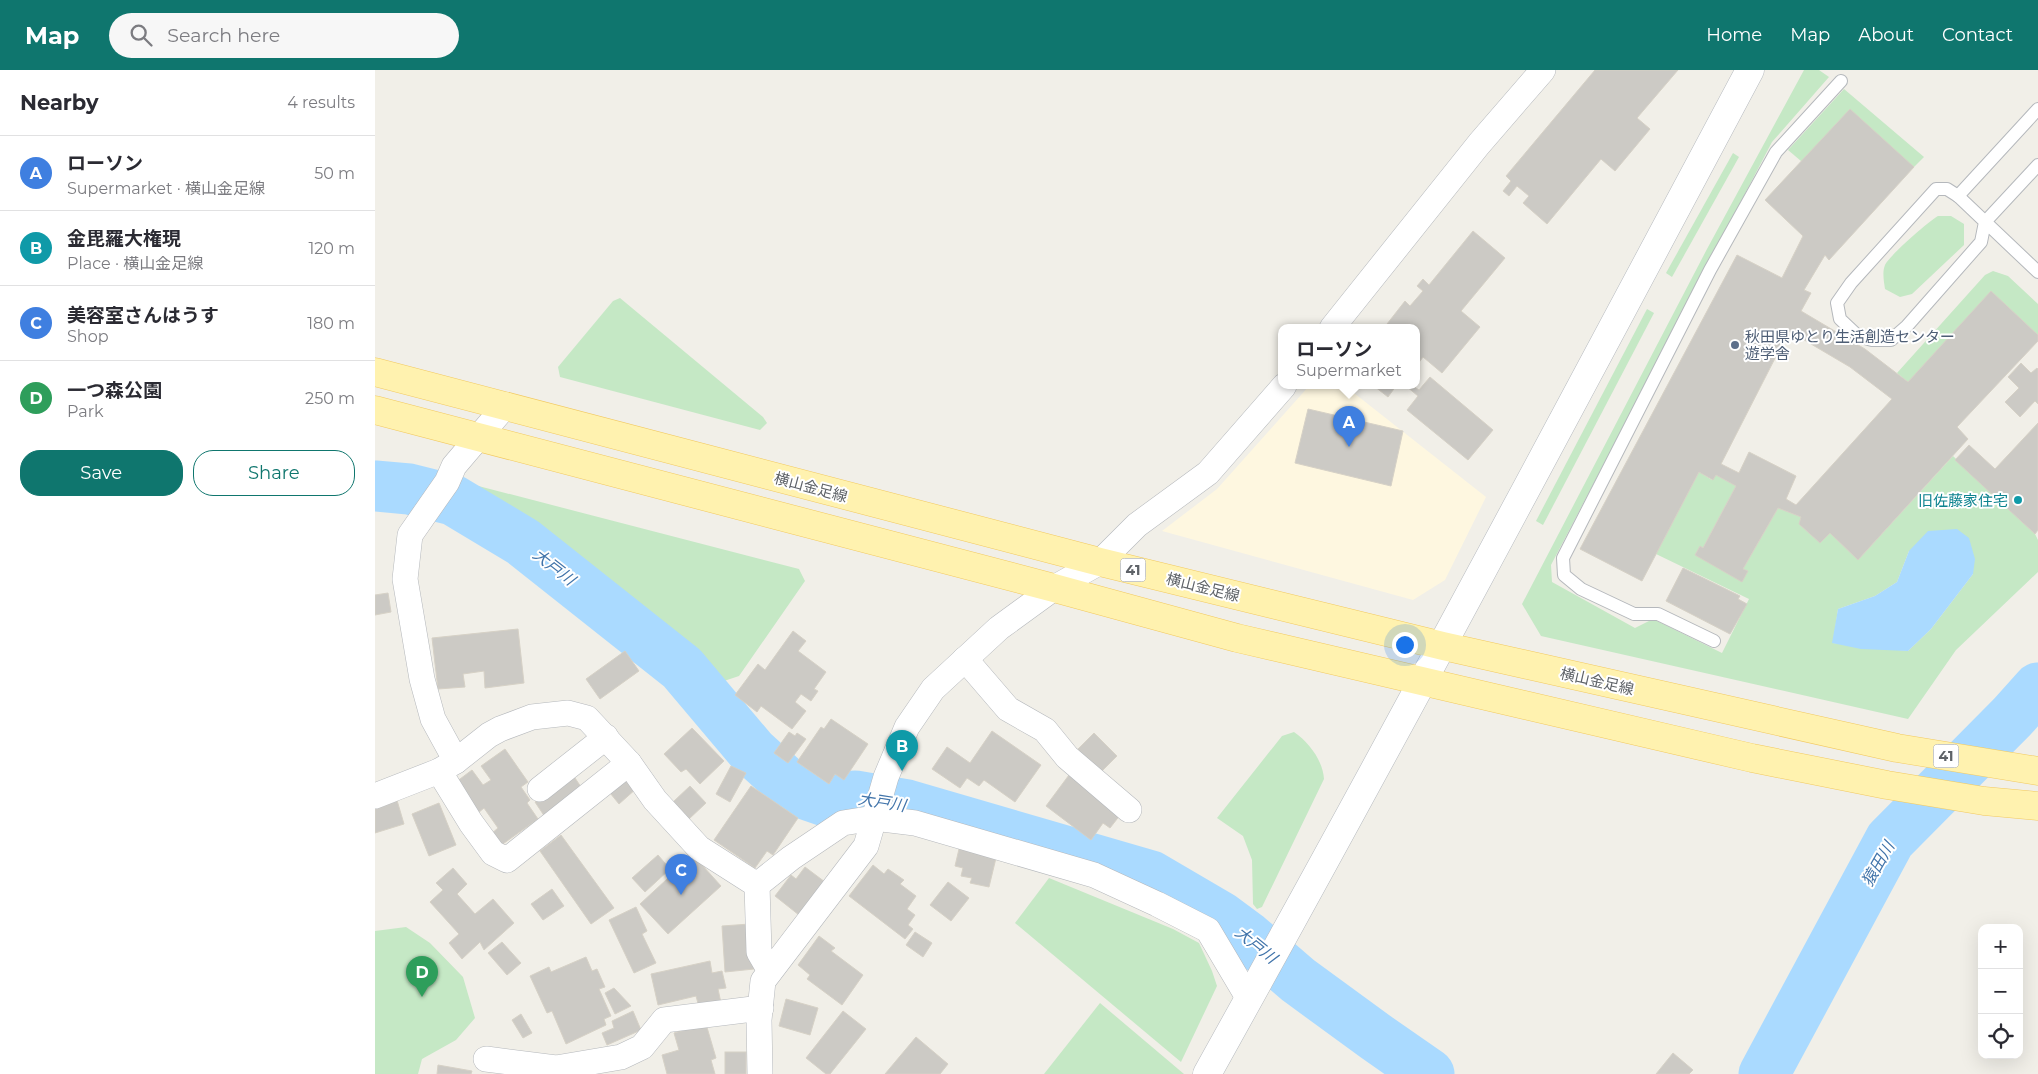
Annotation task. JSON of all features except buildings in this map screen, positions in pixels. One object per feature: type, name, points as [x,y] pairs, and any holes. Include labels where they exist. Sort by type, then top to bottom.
[{"type":"main road","name":"横山金足線","points":[[375,372],[1100,562],[1443,646],[1897,748],[2038,771]]},
{"type":"main road","points":[[375,410],[1054,588],[1237,638],[1424,680],[1752,758],[1887,785],[1984,801],[2038,806]]},
{"type":"street","points":[[1334,324],[1479,144],[1543,70]]},
{"type":"street","points":[[1207,1074],[1279,948],[1355,804],[1443,646],[1750,70]]},
{"type":"street","points":[[760,1074],[759,1020],[763,981],[866,846],[886,777],[907,727],[933,689],[999,628],[1054,588],[1100,562],[1137,525],[1208,473],[1281,389]]},
{"type":"street","points":[[506,405],[454,466],[447,482],[410,535],[405,579],[422,679],[447,766],[471,823],[493,853],[507,860],[629,763]]},
{"type":"street","points":[[965,659],[1008,709],[1045,730],[1067,757],[1129,810]]},
{"type":"street","points":[[375,796],[447,766],[500,728],[532,717],[568,713],[587,718],[606,737],[629,763],[655,800],[699,848],[757,885]]},
{"type":"street","points":[[540,789],[606,737]]},
{"type":"street","points":[[757,885],[791,858],[843,823],[875,817],[915,823],[1009,849],[1093,876],[1157,904],[1208,930],[1255,989]]},
{"type":"street","points":[[757,885],[759,952],[770,971]]},
{"type":"street","points":[[486,1059],[556,1068],[621,1057],[642,1047],[664,1020],[761,1008]]},
{"type":"lane","points":[[1714,641],[1658,614],[1634,614],[1581,589],[1564,575],[1563,558],[1711,270],[1775,152],[1841,80]]},
{"type":"lane","points":[[1958,196],[2038,109]]},
{"type":"lane","points":[[2038,165],[1985,222],[1981,242],[1907,326],[1891,340],[1872,340],[1858,336],[1840,319],[1837,303],[1851,283],[1936,189],[1947,189],[1958,196],[1985,222],[2038,272]]},
{"type":"shaded area","points":[[1306,389],[1349,389],[1486,497],[1445,580],[1413,600],[1162,531],[1217,489]]},
{"type":"green space","points":[[1804,70],[1819,70],[1829,77],[1772,142],[1551,565],[1552,582],[1635,628],[1653,619],[1722,653],[1749,599],[1656,554],[1699,472],[1712,480],[1716,475],[1736,486],[1703,548],[1700,546],[1695,555],[1748,571],[1743,569],[1778,508],[1801,517],[1799,524],[1820,543],[1830,533],[1858,560],[1953,456],[2035,534],[2038,540],[2038,572],[1956,650],[1908,719],[1541,636],[1522,604],[1707,249]],"holes":[[[1909,551],[1973,574],[1931,629],[1908,651],[1833,643],[1838,609],[1875,596],[1897,582]]]},
{"type":"green space","points":[[1844,89],[1924,157],[1914,167],[1801,161],[1788,150]]},
{"type":"green space","points":[[1733,153],[1739,157],[1672,277],[1666,273]]},
{"type":"green space","points":[[1938,216],[1951,216],[1964,224],[1964,245],[1912,294],[1900,297],[1885,289],[1883,277],[1888,260]]},
{"type":"green space","points":[[1993,271],[2008,276],[2038,304],[2038,335],[1991,292],[1908,382],[1897,373],[1985,275]]},
{"type":"green space","points":[[620,298],[763,417],[767,423],[760,430],[560,377],[558,367],[613,301]]},
{"type":"green space","points":[[1647,309],[1654,313],[1543,525],[1536,521]]},
{"type":"green space","points":[[467,483],[799,569],[805,581],[739,676],[724,681],[623,600],[510,515],[468,492]]},
{"type":"green space","points":[[1294,732],[1314,752],[1321,765],[1324,779],[1262,907],[1257,909],[1253,904],[1252,860],[1243,836],[1217,818],[1282,736]]},
{"type":"green space","points":[[1049,878],[1173,929],[1199,943],[1217,986],[1181,1062],[1015,923]]},
{"type":"green space","points":[[406,927],[430,943],[463,977],[475,1018],[456,1040],[422,1059],[418,1074],[375,1074],[375,931]]},
{"type":"green space","points":[[1100,1003],[1184,1074],[1044,1074]]},
{"type":"water","points":[[1957,529],[1969,538],[1975,559],[1973,574],[1931,629],[1908,651],[1861,649],[1832,643],[1838,609],[1875,596],[1897,582],[1909,551],[1928,531]]},
{"type":"waterway","name":"大戸川","points":[[375,486],[409,489],[453,500],[523,542],[682,668],[752,751],[796,791],[825,801],[855,796],[907,805],[1151,876],[1221,917],[1248,937],[1298,980],[1429,1074]]},
{"type":"waterway","name":"猿田川","points":[[1764,1074],[1890,840],[2012,717],[2038,688]]},
{"type":"place","name":"秋田県ゆとり生活創造センター 遊学舎","points":[[1735,345]]},
{"type":"place","name":"ローソン","points":[[1349,447]]},
{"type":"place","name":"旧佐藤家住宅","points":[[2018,500]]},
{"type":"place","name":"金毘羅大権現","points":[[902,771]]},
{"type":"place","name":"美容室さんはうす","points":[[681,895]]},
{"type":"place","name":"一つ森公園","points":[[422,997]]}]
